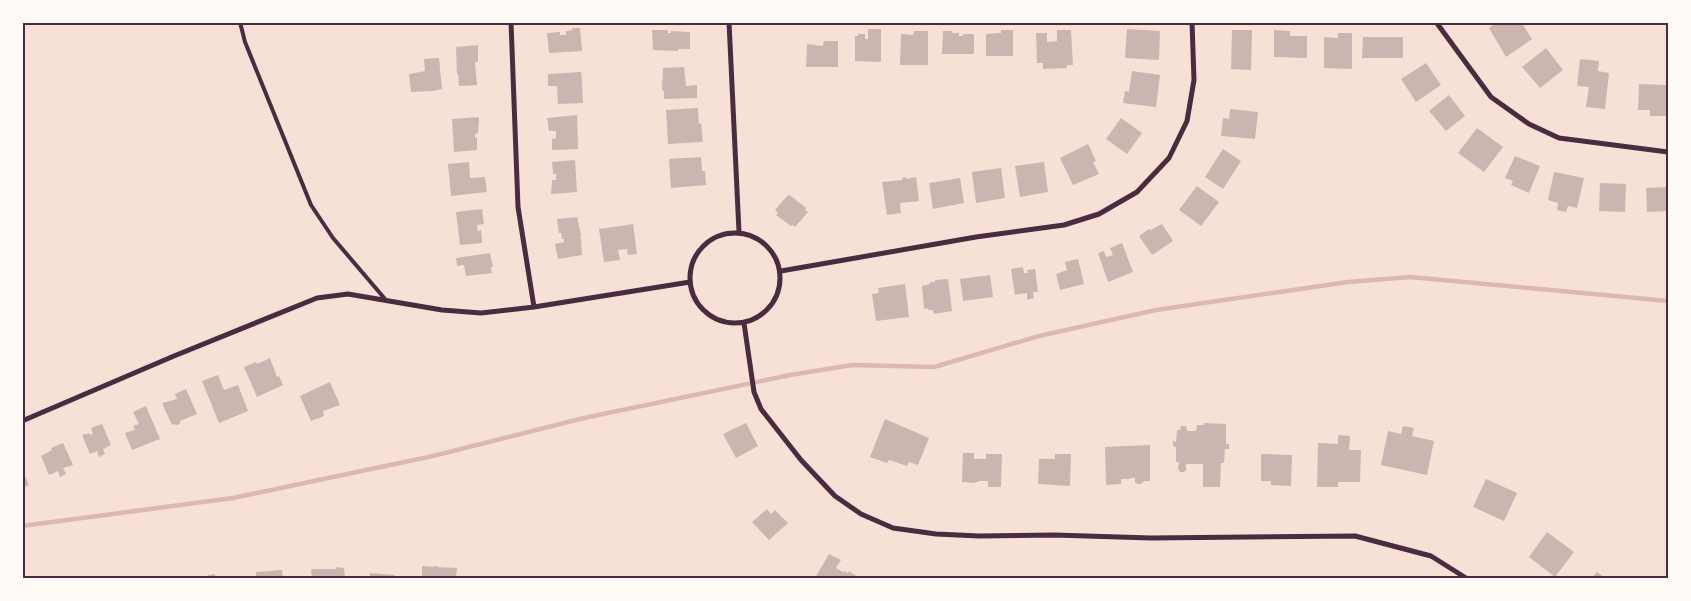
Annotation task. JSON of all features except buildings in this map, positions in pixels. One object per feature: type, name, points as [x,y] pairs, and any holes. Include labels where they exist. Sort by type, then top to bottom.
[{"type":"street","points":[[511,22],[518,207],[534,307]]},
{"type":"street","points":[[728,22],[740,232]]},
{"type":"street","points":[[781,271],[976,237],[1064,225],[1098,214],[1137,192],[1168,158],[1187,121],[1194,80],[1192,22]]},
{"type":"street","points":[[1436,22],[1491,97],[1529,124],[1559,138],[1668,152]]},
{"type":"street","points":[[740,232],[762,241],[771,249],[778,260],[781,271],[781,285],[776,298],[768,310],[757,318],[744,323],[721,321],[702,309],[693,296],[690,282],[691,266],[698,252],[709,240],[724,234],[740,232]]},
{"type":"street","points":[[22,421],[157,363],[317,298],[348,294],[442,310],[481,314],[690,282]]},
{"type":"street","points":[[744,323],[754,392],[761,409],[801,460],[835,496],[861,514],[893,528],[936,534],[979,536],[1054,535],[1151,538],[1355,536],[1431,556],[1466,578]]},
{"type":"lane","points":[[240,22],[245,42],[311,205],[359,271],[385,299]]},
{"type":"waterway","points":[[22,526],[233,498],[433,456],[584,418],[790,375],[852,365],[934,367],[1039,336],[1156,310],[1348,282],[1410,277],[1668,301]]}]
